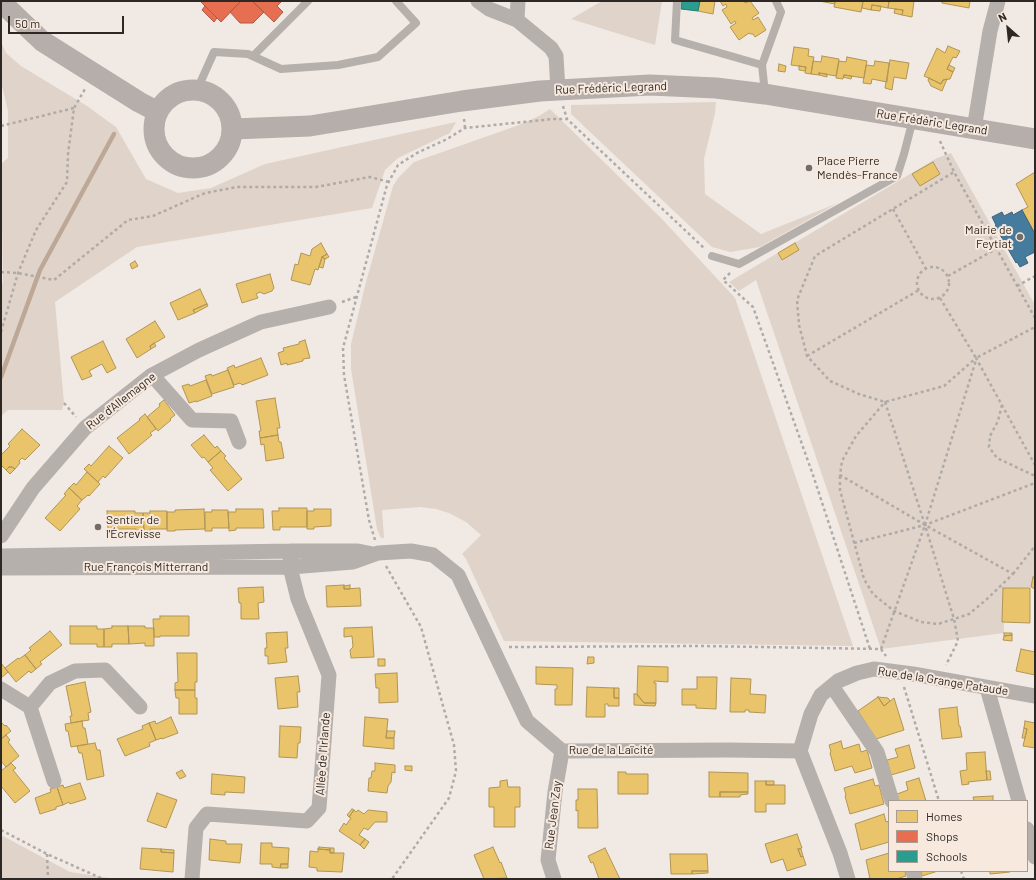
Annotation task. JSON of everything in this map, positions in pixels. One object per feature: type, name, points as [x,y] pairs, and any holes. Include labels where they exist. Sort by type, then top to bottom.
[{"type":"main road","points":[[1,2],[42,40],[139,102],[158,112]]},
{"type":"main road","name":"Rue Frédéric Legrand","points":[[233,129],[310,126],[462,101],[540,91],[650,85],[716,88],[765,94],[1035,139]]},
{"type":"main road","points":[[188,90],[199,90],[214,96],[224,104],[231,116],[233,129],[231,142],[225,154],[215,163],[203,168],[190,169],[178,166],[167,159],[159,149],[154,137],[154,124],[158,112],[165,101],[176,94],[188,90]]},
{"type":"street","points":[[478,1],[489,9],[517,20],[551,48],[556,56],[558,90]]},
{"type":"street","points":[[517,20],[518,1]]},
{"type":"street","points":[[974,129],[990,31],[998,1]]},
{"type":"street","name":"Rue d'Allemagne","points":[[1,536],[33,488],[85,428],[152,375],[199,350],[261,322],[329,308]]},
{"type":"street","points":[[152,375],[192,420],[231,421],[239,442]]},
{"type":"street","points":[[290,551],[291,567]]},
{"type":"street","name":"Rue François Mitterrand","points":[[1,556],[290,551],[358,551],[376,554]]},
{"type":"street","name":"Rue de la Laïcité","points":[[376,554],[411,551],[433,555],[458,575],[526,721],[562,751],[800,751]]},
{"type":"street","name":"Rue François Mitterrand","points":[[1,568],[291,567],[354,562],[376,554]]},
{"type":"street","name":"Allée de l'Irlande","points":[[192,879],[196,828],[207,814],[308,821],[319,808],[329,675],[298,599],[291,567]]},
{"type":"street","name":"Rue de la Grange Pataude","points":[[800,751],[811,714],[821,695],[838,681],[856,673],[874,669],[1035,696]]},
{"type":"street","points":[[30,707],[50,683],[75,670],[105,670],[140,707]]},
{"type":"street","points":[[832,686],[877,752],[892,800]]},
{"type":"street","points":[[987,688],[1019,800]]},
{"type":"street","points":[[1,689],[30,707],[54,781]]},
{"type":"street","name":"Rue Jean Zay","points":[[554,879],[548,860],[555,792],[562,751]]},
{"type":"street","points":[[800,751],[840,853],[848,879]]},
{"type":"street","points":[[1028,832],[1035,857]]},
{"type":"lane","points":[[253,56],[308,1]]},
{"type":"lane","points":[[199,90],[201,80],[214,52],[248,54],[281,69],[338,65],[378,57],[416,24],[396,1]]},
{"type":"lane","points":[[677,1],[675,40],[762,65]]},
{"type":"lane","points":[[765,94],[762,65],[781,12],[776,1]]},
{"type":"lane","points":[[712,256],[739,264],[897,176],[904,154],[923,121]]},
{"type":"path","points":[[1,126],[74,108],[68,154],[68,182],[36,230],[18,273],[1,332]]},
{"type":"path","points":[[392,879],[449,798],[456,771],[454,745],[421,627],[376,554],[344,375],[343,348],[387,185],[398,165],[417,153],[447,139],[465,128],[553,119],[567,119],[712,256]]},
{"type":"path","points":[[923,121],[954,172],[1035,318]]},
{"type":"path","points":[[954,172],[815,256],[797,300],[799,325],[807,356],[830,382],[859,394],[886,402],[944,386],[976,358],[1035,327]]},
{"type":"path","points":[[1,272],[18,273],[54,280],[128,220],[153,216],[204,192],[237,187],[316,187],[370,177],[389,182]]},
{"type":"path","points":[[892,209],[926,269]]},
{"type":"path","points":[[948,276],[996,249]]},
{"type":"path","points":[[739,264],[723,280],[753,307],[813,475],[870,649]]},
{"type":"path","points":[[932,267],[939,268],[948,276],[948,289],[940,298],[934,300],[928,299],[922,295],[919,290],[917,284],[918,278],[921,272],[926,269],[932,267]]},
{"type":"path","points":[[1017,286],[1035,276]]},
{"type":"path","points":[[807,356],[919,290]]},
{"type":"path","points":[[940,298],[976,358],[1035,465]]},
{"type":"path","points":[[881,649],[925,525],[976,358]]},
{"type":"path","points":[[886,402],[856,436],[842,461],[840,475],[840,490],[854,543],[864,579],[873,594],[894,611],[921,622],[938,624],[969,614],[1013,574],[1035,546]]},
{"type":"path","points":[[886,402],[954,619],[958,641],[939,679]]},
{"type":"path","points":[[1002,405],[998,421],[990,436],[989,447],[997,458],[1035,476]]},
{"type":"path","points":[[840,475],[1013,574]]},
{"type":"path","points":[[854,543],[925,525],[1035,483]]},
{"type":"path","points":[[492,647],[693,646],[881,649]]},
{"type":"path","points":[[881,649],[900,673],[940,800]]},
{"type":"path","points":[[1,830],[47,854],[103,879]]},
{"type":"path","points":[[47,854],[48,879]]},
{"type":"shaded area","points":[[602,1],[662,1],[655,45],[571,19]]},
{"type":"shaded area","points":[[1,42],[6,53],[21,66],[87,106],[116,127],[146,179],[178,193],[211,188],[265,164],[456,122],[450,133],[398,158],[385,170],[372,208],[137,247],[55,302],[64,403],[62,410],[8,410],[1,416],[1,288],[3,281],[1,164],[8,158],[8,111],[1,82]]},
{"type":"shaded area","points":[[716,102],[715,113],[704,159],[705,194],[761,234],[838,203],[760,247],[730,252],[712,247],[571,114],[571,105]]},
{"type":"shaded area","points":[[550,109],[662,219],[735,298],[853,646],[504,641],[466,559],[462,554],[481,535],[466,522],[449,513],[436,509],[420,507],[382,510],[384,538],[381,538],[377,529],[351,369],[351,344],[366,282],[393,186],[398,178],[414,162],[519,125]]},
{"type":"shaded area","points":[[951,153],[1035,305],[1035,575],[1031,587],[1003,588],[1004,633],[881,649],[756,280],[739,291],[729,282],[937,158]]},
{"type":"shaded area","points":[[1,835],[70,872],[117,879],[1,879]]},
{"type":"building: Homes","points":[[700,1],[715,1],[713,14],[698,11]]},
{"type":"building: Homes","points":[[720,1],[744,1],[745,3],[750,1],[759,13],[752,18],[753,20],[758,17],[766,30],[755,37],[753,34],[749,33],[739,40],[730,27],[736,23],[735,21],[731,24],[722,10],[727,7],[726,4],[723,6]]},
{"type":"building: Homes","points":[[819,1],[835,1],[835,4]]},
{"type":"building: Homes","points":[[835,1],[863,1],[861,12],[834,7]]},
{"type":"building: Homes","points":[[863,1],[889,1],[888,8],[872,5],[871,10],[862,8]]},
{"type":"building: Homes","points":[[889,1],[914,1],[912,17],[902,15],[903,10],[888,8]]},
{"type":"building: Homes","points":[[942,1],[970,1],[969,8],[942,3]]},
{"type":"building: Homes","points":[[872,5],[881,6],[880,11],[871,10]]},
{"type":"building: Homes","points":[[895,9],[903,10],[902,15],[894,13]]},
{"type":"building: Homes","points":[[948,46],[960,51],[956,58],[953,57],[947,69],[953,72],[950,79],[943,80],[941,84],[924,76],[937,48],[945,53]]},
{"type":"building: Homes","points":[[794,47],[809,49],[808,56],[814,57],[811,74],[805,73],[806,67],[791,65]]},
{"type":"building: Homes","points":[[822,56],[839,59],[836,76],[819,73],[819,75],[811,74],[813,61],[821,62]]},
{"type":"building: Homes","points":[[847,57],[867,61],[864,78],[844,75],[843,79],[836,78],[839,61],[846,62]]},
{"type":"building: Homes","points":[[890,60],[909,63],[906,79],[894,77],[892,90],[885,88]]},
{"type":"building: Homes","points":[[875,61],[889,63],[887,82],[872,79],[871,84],[863,83],[866,65],[874,66]]},
{"type":"building: Homes","points":[[779,64],[786,66],[785,72],[778,71]]},
{"type":"building: Homes","points":[[949,65],[955,68],[953,72],[947,69]]},
{"type":"building: Homes","points":[[799,66],[806,67],[805,71],[799,70]]},
{"type":"building: Homes","points":[[819,73],[827,74],[827,77],[819,75]]},
{"type":"building: Homes","points":[[844,75],[852,76],[851,79],[843,77]]},
{"type":"building: Homes","points":[[929,78],[941,84],[943,80],[947,79],[942,91],[931,86],[928,80]]},
{"type":"building: Homes","points":[[933,162],[940,174],[920,186],[912,174]]},
{"type":"building: Homes","points":[[1035,172],[1034,232],[1022,210],[1028,207],[1016,184]]},
{"type":"building: Homes","points":[[1004,241],[1007,247],[1002,250],[999,244]]},
{"type":"building: Homes","points":[[321,243],[327,254],[322,257],[318,270],[315,269],[310,285],[291,280],[295,264],[298,265],[301,253],[310,256],[312,249]]},
{"type":"building: Homes","points":[[795,243],[799,250],[782,260],[778,253]]},
{"type":"building: Homes","points":[[327,254],[329,257],[325,259],[322,257]]},
{"type":"building: Homes","points":[[322,257],[325,259],[323,268],[319,267]]},
{"type":"building: Homes","points":[[135,261],[138,266],[132,269],[130,264]]},
{"type":"building: Homes","points":[[270,274],[274,288],[272,291],[264,294],[260,292],[256,294],[258,298],[242,303],[236,284]]},
{"type":"building: Homes","points":[[200,289],[207,304],[193,310],[195,313],[178,320],[170,303]]},
{"type":"building: Homes","points":[[207,304],[208,306],[195,313],[193,310]]},
{"type":"building: Homes","points":[[155,321],[165,337],[150,346],[151,349],[137,358],[126,339]]},
{"type":"building: Homes","points":[[305,340],[310,358],[287,365],[287,363],[281,365],[278,353],[284,351],[283,348],[299,344],[299,342]]},
{"type":"building: Homes","points":[[103,341],[116,368],[107,373],[102,364],[89,371],[92,376],[82,380],[71,357]]},
{"type":"building: Homes","points":[[154,343],[156,346],[151,349],[150,346]]},
{"type":"building: Homes","points":[[261,358],[268,375],[242,385],[240,383],[234,385],[227,368],[234,365],[235,368]]},
{"type":"building: Homes","points":[[228,370],[234,387],[212,394],[205,376],[211,374],[212,376]]},
{"type":"building: Homes","points":[[206,380],[212,396],[189,403],[182,386],[189,384],[190,386]]},
{"type":"building: Homes","points":[[275,398],[280,428],[277,428],[278,435],[260,438],[259,431],[261,431],[256,401]]},
{"type":"building: Homes","points":[[164,400],[175,415],[158,431],[147,417],[160,406],[159,404]]},
{"type":"building: Homes","points":[[145,414],[156,429],[150,433],[152,435],[129,454],[117,438],[140,420],[139,419]]},
{"type":"building: Homes","points":[[22,429],[40,445],[25,460],[22,458],[15,469],[9,467],[6,470],[1,465],[1,455],[10,446],[8,444]]},
{"type":"building: Homes","points":[[204,435],[215,448],[217,446],[221,451],[208,462],[204,457],[202,458],[191,445]]},
{"type":"building: Homes","points":[[278,435],[284,458],[266,461],[264,444],[261,445],[260,438]]},
{"type":"building: Homes","points":[[109,446],[123,458],[105,478],[103,476],[98,482],[84,469],[89,464],[91,466]]},
{"type":"building: Homes","points":[[221,451],[226,456],[224,458],[242,479],[228,491],[210,470],[213,468],[208,462]]},
{"type":"building: Homes","points":[[9,467],[15,469],[10,474],[6,470]]},
{"type":"building: Homes","points":[[87,472],[100,484],[89,496],[88,495],[82,500],[69,488],[74,483],[76,485]]},
{"type":"building: Homes","points":[[69,488],[82,500],[77,506],[80,509],[60,531],[45,518],[66,495],[64,494]]},
{"type":"building: Homes","points":[[279,508],[307,508],[307,527],[280,527],[280,530],[273,530],[272,511],[279,511]]},
{"type":"building: Homes","points":[[204,509],[205,529],[167,531],[167,512],[175,512],[175,510]]},
{"type":"building: Homes","points":[[236,509],[263,509],[264,528],[236,528],[236,530],[229,531],[228,512],[236,512]]},
{"type":"building: Homes","points":[[314,509],[331,509],[331,526],[307,529],[307,511],[314,511]]},
{"type":"building: Homes","points":[[212,510],[228,510],[229,528],[212,528],[212,531],[205,531],[205,512],[212,512]]},
{"type":"building: Homes","points":[[107,511],[135,511],[135,513],[143,513],[144,532],[136,532],[136,529],[108,529]]},
{"type":"building: Homes","points":[[150,511],[167,511],[167,529],[150,529],[150,532],[144,532],[143,513],[150,513]]},
{"type":"building: Homes","name":"Sentier de l'Écrevisse","points":[[95,525],[101,525],[101,529],[95,529]]},
{"type":"building: Homes","points":[[1033,577],[1035,577],[1035,589],[1031,587]]},
{"type":"building: Homes","points":[[344,585],[344,589],[360,588],[361,606],[327,607],[326,586]]},
{"type":"building: Homes","points":[[350,585],[350,589],[344,589],[344,586]]},
{"type":"building: Homes","points":[[263,587],[264,602],[258,603],[259,619],[241,619],[241,603],[239,603],[238,588]]},
{"type":"building: Homes","points":[[1003,588],[1030,588],[1030,623],[1002,622]]},
{"type":"building: Homes","points":[[160,616],[189,616],[189,636],[154,637],[153,619],[160,619]]},
{"type":"building: Homes","points":[[70,626],[97,626],[97,629],[104,629],[104,647],[97,647],[97,644],[70,644]]},
{"type":"building: Homes","points":[[112,626],[128,626],[129,644],[112,644],[112,647],[104,647],[104,629],[112,628]]},
{"type":"building: Homes","points":[[128,626],[145,626],[145,628],[154,628],[154,646],[145,646],[145,643],[129,644]]},
{"type":"building: Homes","points":[[372,627],[374,657],[351,658],[350,650],[353,647],[352,636],[344,637],[344,628]]},
{"type":"building: Homes","points":[[50,631],[62,645],[40,662],[42,664],[36,669],[25,655],[31,650],[29,648]]},
{"type":"building: Homes","points":[[287,632],[288,648],[285,648],[287,662],[268,664],[268,656],[265,656],[265,648],[267,648],[266,633]]},
{"type":"building: Homes","points":[[1004,633],[1012,633],[1012,635],[1004,636]]},
{"type":"building: Homes","points":[[1012,635],[1012,641],[1003,640],[1004,636]]},
{"type":"building: Homes","points":[[1021,649],[1035,652],[1035,675],[1016,671]]},
{"type":"building: Homes","points":[[177,653],[197,653],[197,682],[195,682],[195,690],[175,690],[175,683],[178,682]]},
{"type":"building: Homes","points":[[25,655],[36,669],[31,673],[29,671],[16,682],[5,668],[18,658],[19,659]]},
{"type":"building: Homes","points":[[588,657],[594,657],[594,663],[587,664]]},
{"type":"building: Homes","points":[[378,659],[385,659],[385,666],[378,666]]},
{"type":"building: Homes","points":[[1,663],[8,672],[1,678]]},
{"type":"building: Homes","points":[[638,666],[668,667],[668,682],[654,681],[654,683],[656,683],[656,703],[644,703],[637,695]]},
{"type":"building: Homes","points":[[536,667],[573,668],[572,705],[555,705],[555,689],[557,689],[557,685],[536,684]]},
{"type":"building: Homes","points":[[397,673],[398,702],[379,703],[379,688],[376,688],[375,674]]},
{"type":"building: Homes","points":[[298,676],[300,692],[297,692],[298,707],[278,709],[275,678]]},
{"type":"building: Homes","points":[[697,677],[717,677],[716,709],[696,708],[696,705],[682,705],[682,689],[697,689]]},
{"type":"building: Homes","points":[[731,678],[751,679],[750,694],[766,695],[765,713],[749,712],[749,710],[745,710],[745,712],[730,712]]},
{"type":"building: Homes","points":[[85,682],[91,712],[88,713],[89,720],[71,723],[70,716],[72,716],[66,686]]},
{"type":"building: Homes","points":[[587,687],[614,688],[614,698],[619,698],[619,706],[608,706],[608,704],[605,704],[605,717],[586,717]]},
{"type":"building: Homes","points":[[614,688],[619,688],[619,698],[614,698]]},
{"type":"building: Homes","points":[[175,690],[195,690],[195,698],[197,698],[197,714],[179,714],[179,698],[176,698]]},
{"type":"building: Homes","points":[[634,694],[637,694],[644,703],[656,703],[655,706],[634,705]]},
{"type":"building: Homes","points":[[878,697],[888,698],[890,701],[884,706]]},
{"type":"building: Homes","points":[[878,697],[884,706],[894,698],[904,730],[876,739],[858,711]]},
{"type":"building: Homes","points":[[957,707],[962,737],[942,739],[939,709]]},
{"type":"building: Homes","points":[[171,717],[178,733],[156,740],[149,723],[155,721],[156,724]]},
{"type":"building: Homes","points":[[365,717],[388,719],[386,738],[394,738],[394,749],[363,746]]},
{"type":"building: Homes","points":[[82,721],[88,744],[71,747],[65,724]]},
{"type":"building: Homes","points":[[1025,721],[1035,723],[1035,748],[1023,746],[1027,729],[1024,728]]},
{"type":"building: Homes","points":[[1,722],[11,731],[1,739]]},
{"type":"building: Homes","points":[[149,723],[156,740],[149,743],[150,746],[125,756],[117,739],[143,729],[142,726]]},
{"type":"building: Homes","points":[[280,726],[301,727],[297,758],[279,757]]},
{"type":"building: Homes","points":[[1024,728],[1027,729],[1025,738],[1022,738]]},
{"type":"building: Homes","points":[[387,731],[395,731],[394,738],[386,738]]},
{"type":"building: Homes","points":[[6,735],[10,740],[8,742],[19,756],[6,767],[1,761],[1,739]]},
{"type":"building: Homes","points":[[841,741],[843,749],[859,744],[861,752],[867,750],[872,768],[855,773],[852,766],[835,771],[829,745]]},
{"type":"building: Homes","points":[[95,743],[97,750],[100,750],[104,776],[87,780],[82,753],[79,753],[77,746]]},
{"type":"building: Homes","points":[[909,745],[915,768],[891,775],[887,760],[898,757],[895,749]]},
{"type":"building: Homes","points":[[985,752],[987,780],[968,782],[969,784],[962,785],[960,771],[967,770],[966,753]]},
{"type":"building: Homes","points":[[11,763],[16,768],[13,770],[30,791],[15,803],[1,786],[1,771]]},
{"type":"building: Homes","points":[[375,763],[395,765],[395,773],[392,772],[391,782],[388,786],[387,793],[368,791],[369,778],[371,778],[372,771],[375,771]]},
{"type":"building: Homes","points":[[405,766],[412,766],[412,771],[405,770]]},
{"type":"building: Homes","points":[[182,770],[186,776],[180,779],[176,773]]},
{"type":"building: Homes","points":[[986,771],[990,771],[991,780],[987,780]]},
{"type":"building: Homes","points":[[618,772],[626,772],[626,774],[648,774],[648,794],[618,794]]},
{"type":"building: Homes","points":[[709,772],[748,773],[748,792],[720,792],[720,797],[709,797]]},
{"type":"building: Homes","points":[[212,774],[245,777],[244,793],[225,792],[225,795],[211,794]]},
{"type":"building: Homes","points":[[919,778],[926,800],[899,800],[897,794],[908,790],[906,782]]},
{"type":"building: Homes","points":[[873,779],[875,786],[879,785],[884,804],[850,814],[844,788]]},
{"type":"building: Homes","points":[[507,780],[508,787],[520,787],[520,807],[515,807],[515,827],[494,827],[494,807],[489,807],[489,788],[500,787],[500,781]]},
{"type":"building: Homes","points":[[755,781],[766,781],[766,785],[785,785],[785,804],[766,804],[766,812],[755,812]]},
{"type":"building: Homes","points":[[766,781],[774,781],[774,785],[766,785]]},
{"type":"building: Homes","points":[[80,783],[86,799],[70,804],[69,802],[63,805],[57,787],[63,785],[64,788]]},
{"type":"building: Homes","points":[[57,787],[63,805],[40,814],[35,798],[51,792],[50,789]]},
{"type":"building: Homes","points":[[578,789],[597,789],[598,828],[578,828],[578,810],[576,811],[576,800],[578,800]]},
{"type":"building: Homes","points":[[720,792],[748,792],[748,794],[740,795],[740,797],[720,797]]},
{"type":"building: Homes","points":[[157,793],[177,800],[166,828],[147,821]]},
{"type":"building: Homes","points":[[993,796],[993,800],[974,800],[973,797]]},
{"type":"building: Homes","points":[[352,809],[354,810],[349,817],[347,815]]},
{"type":"building: Homes","points":[[354,810],[356,812],[358,810],[364,814],[368,810],[387,812],[387,822],[375,822],[368,830],[364,828],[359,835],[365,839],[360,845],[339,831],[344,823],[346,825],[351,818],[349,817]]},
{"type":"building: Homes","points":[[884,814],[886,822],[888,821],[888,842],[861,850],[855,824]]},
{"type":"building: Homes","points":[[797,834],[802,848],[798,849],[801,857],[803,856],[806,865],[787,871],[783,859],[771,863],[765,844]]},
{"type":"building: Homes","points":[[210,839],[226,841],[226,844],[242,844],[240,863],[209,860]]},
{"type":"building: Homes","points":[[365,839],[369,842],[364,849],[360,845]]},
{"type":"building: Homes","points":[[261,843],[272,843],[272,847],[289,848],[288,864],[281,864],[280,868],[272,867],[272,864],[260,864]]},
{"type":"building: Homes","points":[[319,847],[330,848],[330,850],[318,849]]},
{"type":"building: Homes","points":[[493,847],[507,878],[484,879],[474,855]]},
{"type":"building: Homes","points":[[142,848],[161,849],[161,852],[174,853],[173,872],[140,869]]},
{"type":"building: Homes","points":[[330,848],[334,848],[334,853],[330,853]]},
{"type":"building: Homes","points":[[605,848],[620,879],[599,879],[593,862],[591,863],[588,856]]},
{"type":"building: Homes","points":[[161,849],[174,850],[174,853],[161,852]]},
{"type":"building: Homes","points":[[318,849],[330,850],[330,853],[344,853],[342,872],[317,871],[317,868],[309,867],[310,851],[318,852]]},
{"type":"building: Homes","points":[[798,849],[801,849],[803,856],[801,857]]},
{"type":"building: Homes","points":[[888,853],[888,872],[905,872],[906,876],[896,879],[870,879],[866,860]]},
{"type":"building: Homes","points":[[670,854],[707,854],[708,871],[692,871],[692,874],[671,874]]},
{"type":"building: Homes","points":[[281,864],[288,864],[288,868],[280,868]]},
{"type":"building: Homes","points":[[692,871],[708,871],[708,873],[692,874]]},
{"type":"building: Homes","points":[[921,872],[935,872],[922,876]]},
{"type":"building: Homes","points":[[990,872],[1010,872],[990,874]]},
{"type":"building: Shops","points":[[200,1],[241,1],[221,22]]},
{"type":"building: Shops","points":[[241,1],[252,1],[264,12],[253,23],[240,23],[230,12]]},
{"type":"building: Shops","points":[[252,1],[282,1],[277,6],[283,12],[274,22]]},
{"type":"building: Shops","points":[[205,6],[217,18],[214,22],[202,10]]},
{"type":"building: Schools","points":[[682,1],[700,1],[698,11],[681,9]]},
{"type":"building: Public","points":[[1022,210],[1035,234],[1035,252],[1025,257],[1028,263],[1020,267],[1017,262],[1016,263],[995,226],[996,225],[992,217],[1002,212],[1004,216],[1012,212],[1013,215]]},
{"type":"waterway","points":[[1,377],[40,270],[114,134]]},
{"type":"place","name":"Place Pierre Mendès-France","points":[[809,168]]},
{"type":"place","name":"Mairie de Feytiat","points":[[1020,237]]},
{"type":"place","name":"Sentier de l'Écrevisse","points":[[98,527]]}]
